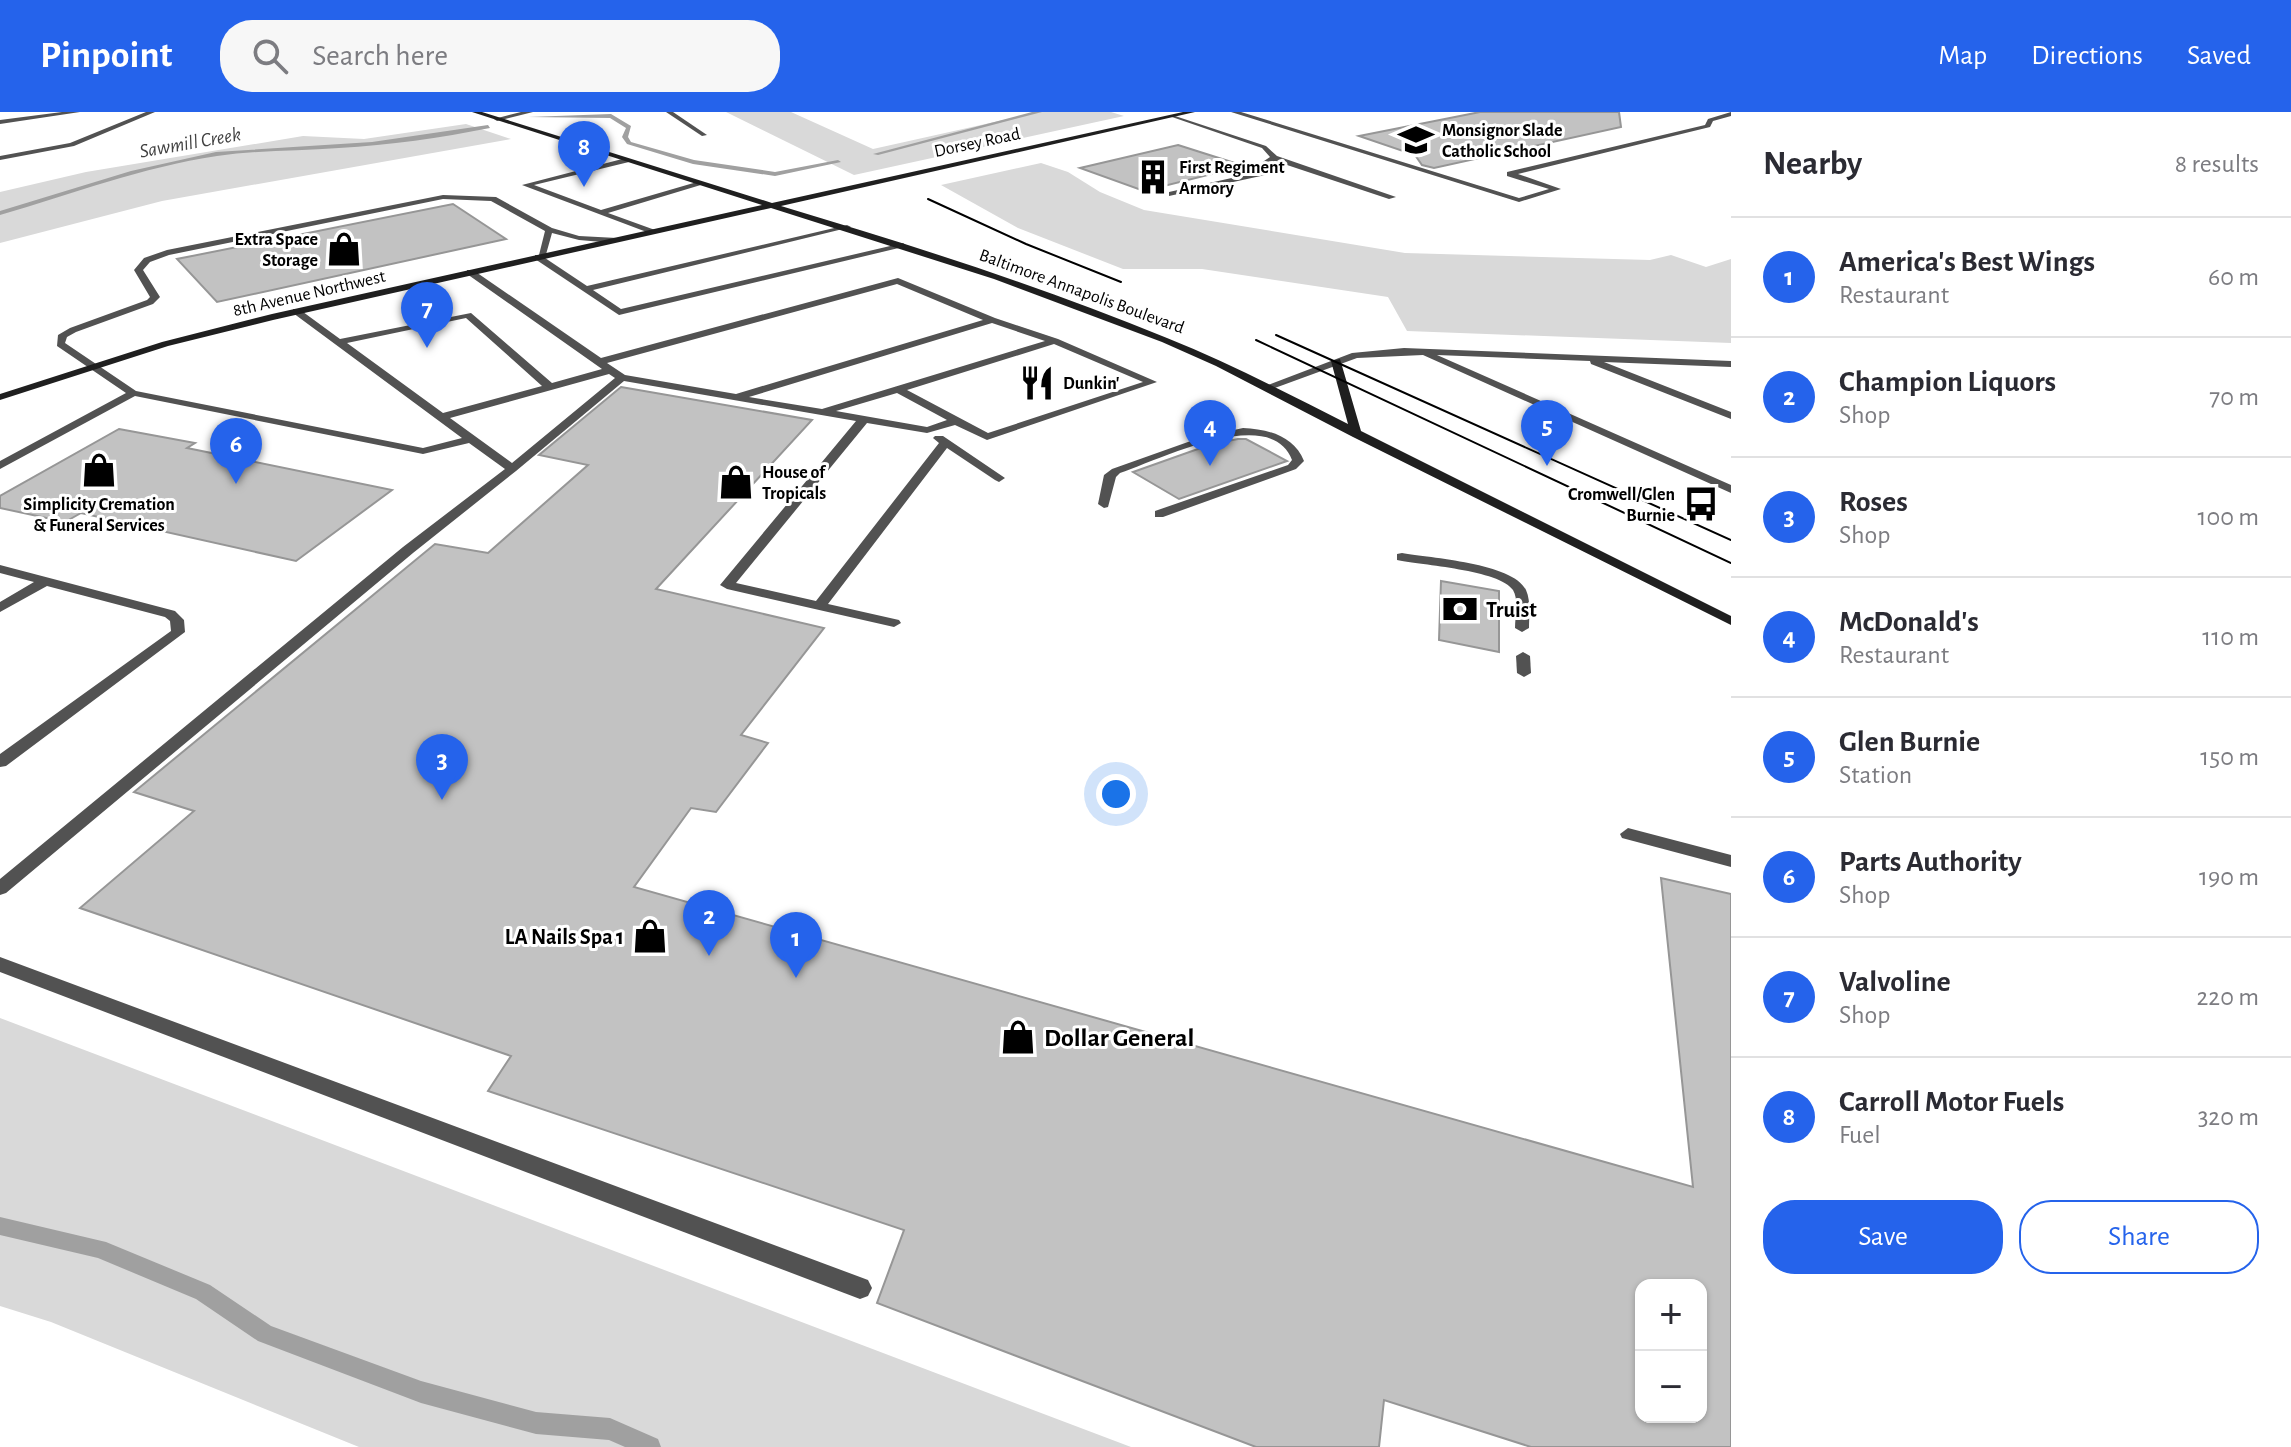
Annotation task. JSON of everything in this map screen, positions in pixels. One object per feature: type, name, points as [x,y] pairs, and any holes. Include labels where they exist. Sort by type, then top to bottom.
[{"type":"main road","name":"Baltimore Annapolis Boulevard","points":[[475,112],[847,227],[1144,330],[1731,621]]},
{"type":"main road","name":"Dorsey Road","points":[[769,205],[1192,112]]},
{"type":"main road","name":"8th Avenue Northwest","points":[[0,397],[165,344],[296,311],[769,205]]},
{"type":"main road","points":[[1336,361],[1357,435]]},
{"type":"lane","points":[[0,122],[77,112]]},
{"type":"lane","points":[[0,158],[72,145],[152,112]]},
{"type":"lane","points":[[497,119],[526,112]]},
{"type":"lane","points":[[669,112],[704,135]]},
{"type":"lane","points":[[1234,112],[1519,200],[1557,189],[1510,174],[1708,126],[1710,120],[1731,114]]},
{"type":"lane","points":[[1174,116],[1264,147],[1274,158],[1392,197]]},
{"type":"lane","points":[[1172,194],[1267,172],[1265,163],[1274,158]]},
{"type":"lane","points":[[626,160],[526,185],[652,232]]},
{"type":"lane","points":[[603,212],[700,184]]},
{"type":"lane","points":[[471,439],[423,451],[133,393],[60,344],[63,335],[150,302],[155,297],[138,270],[147,260],[167,253],[443,197],[493,199],[549,230],[579,238],[614,240]]},
{"type":"lane","points":[[586,289],[847,227]]},
{"type":"lane","points":[[549,230],[541,256],[619,312],[903,246]]},
{"type":"lane","points":[[470,272],[622,378],[927,430],[999,478]]},
{"type":"lane","points":[[599,362],[898,281],[1152,382],[987,437],[898,389]]},
{"type":"lane","points":[[296,311],[512,469]]},
{"type":"lane","points":[[339,342],[468,315],[550,387]]},
{"type":"lane","points":[[735,397],[992,320]]},
{"type":"lane","points":[[823,412],[1055,341]]},
{"type":"lane","points":[[1265,388],[1356,355],[1420,351],[1731,364]]},
{"type":"lane","points":[[1420,351],[1731,489]]},
{"type":"lane","points":[[1582,357],[1731,416]]},
{"type":"lane","points":[[442,417],[610,370]]},
{"type":"lane","points":[[0,889],[408,550],[622,378]]},
{"type":"lane","points":[[0,466],[133,393]]},
{"type":"lane","points":[[864,419],[727,585],[894,623]]},
{"type":"lane","points":[[927,430],[956,421]]},
{"type":"lane","points":[[1104,504],[1110,475],[1116,471],[1233,432],[1271,436],[1290,446],[1298,456],[1292,467],[1159,514]]},
{"type":"lane","points":[[819,606],[946,442]]},
{"type":"lane","points":[[1402,557],[1495,574],[1513,582],[1521,593],[1522,628]]},
{"type":"lane","points":[[0,569],[170,614],[177,620],[178,632],[0,762]]},
{"type":"lane","points":[[0,608],[45,581]]},
{"type":"lane","points":[[1523,656],[1524,673]]},
{"type":"lane","points":[[1628,834],[1731,861]]},
{"type":"lane","points":[[0,964],[860,1288]]},
{"type":"shaded area","points":[[726,112],[791,112],[873,149],[1039,112],[1111,112],[1124,116],[854,175]]},
{"type":"shaded area","points":[[466,124],[511,139],[162,201],[0,243],[0,192],[86,172],[303,136],[364,139]]},
{"type":"shaded area","points":[[1041,163],[1068,172],[1100,192],[1144,210],[1405,253],[1650,260],[1671,255],[1706,267],[1731,259],[1731,343],[1407,331],[1388,297],[1202,269],[1123,269],[1018,228],[941,185]]},
{"type":"shaded area","points":[[0,1018],[1131,1447],[359,1447],[51,1322],[0,1306]]},
{"type":"building","points":[[1480,112],[1619,112],[1621,127],[1434,168],[1422,165],[1415,155],[1359,136]]},
{"type":"building","name":"First Regiment Armory","points":[[1178,145],[1244,166],[1144,191],[1080,168]]},
{"type":"building","name":"Extra Space Storage","points":[[453,204],[506,239],[217,302],[177,259]]},
{"type":"building","points":[[621,387],[812,420],[656,589],[824,628],[741,735],[768,743],[716,812],[691,808],[634,887],[1693,1187],[1661,878],[1731,894],[1731,1447],[1531,1447],[1384,1400],[1379,1447],[1256,1447],[877,1303],[904,1230],[488,1091],[511,1056],[80,908],[194,811],[134,792],[435,544],[488,553],[588,465],[539,455]]},
{"type":"building","points":[[119,429],[195,443],[187,448],[392,490],[296,561],[81,513],[65,522],[0,508],[0,496]]},
{"type":"building","points":[[1246,439],[1287,461],[1179,499],[1133,472],[1212,444]]},
{"type":"building","name":"Truist","points":[[1441,581],[1499,591],[1499,652],[1439,640]]},
{"type":"waterway","name":"Sawmill Creek","points":[[876,154],[1039,112]]},
{"type":"waterway","name":"Sawmill Creek","points":[[531,117],[611,116],[629,127],[625,137],[629,143],[693,162],[775,174],[838,162]]},
{"type":"waterway","name":"Sawmill Creek","points":[[0,213],[134,172],[216,154],[372,144],[488,127]]},
{"type":"waterway","points":[[0,1226],[99,1249],[203,1292],[265,1334],[421,1392],[536,1423],[610,1429],[650,1447]]},
{"type":"tram line","points":[[928,199],[1026,244],[1121,282]]},
{"type":"tram line","points":[[1276,335],[1731,540]]},
{"type":"tram line","points":[[1256,340],[1731,563]]},
{"type":"place","name":"Monsignor Slade Catholic School","points":[[1416,140]]},
{"type":"place","name":"First Regiment Armory","points":[[1153,177]]},
{"type":"place","name":"Carroll Motor Fuels","points":[[584,187]]},
{"type":"place","name":"Extra Space Storage","points":[[344,249]]},
{"type":"place","name":"Valvoline","points":[[427,348]]},
{"type":"place","name":"Dunkin'","points":[[1037,383]]},
{"type":"place","name":"McDonald's","points":[[1210,466]]},
{"type":"place","name":"Glen Burnie","points":[[1547,466]]},
{"type":"place","name":"Simplicity Cremation & Funeral Services","points":[[99,470]]},
{"type":"place","name":"House of Tropicals","points":[[736,482]]},
{"type":"place","name":"Parts Authority","points":[[236,484]]},
{"type":"place","name":"Cromwell/Glen Burnie","points":[[1701,504]]},
{"type":"place","name":"Truist","points":[[1460,609]]},
{"type":"place","name":"Roses","points":[[442,800]]},
{"type":"place","name":"LA Nails Spa 1","points":[[650,936]]},
{"type":"place","name":"Champion Liquors","points":[[709,956]]},
{"type":"place","name":"America's Best Wings","points":[[796,978]]},
{"type":"place","name":"Dollar General","points":[[1018,1037]]}]
